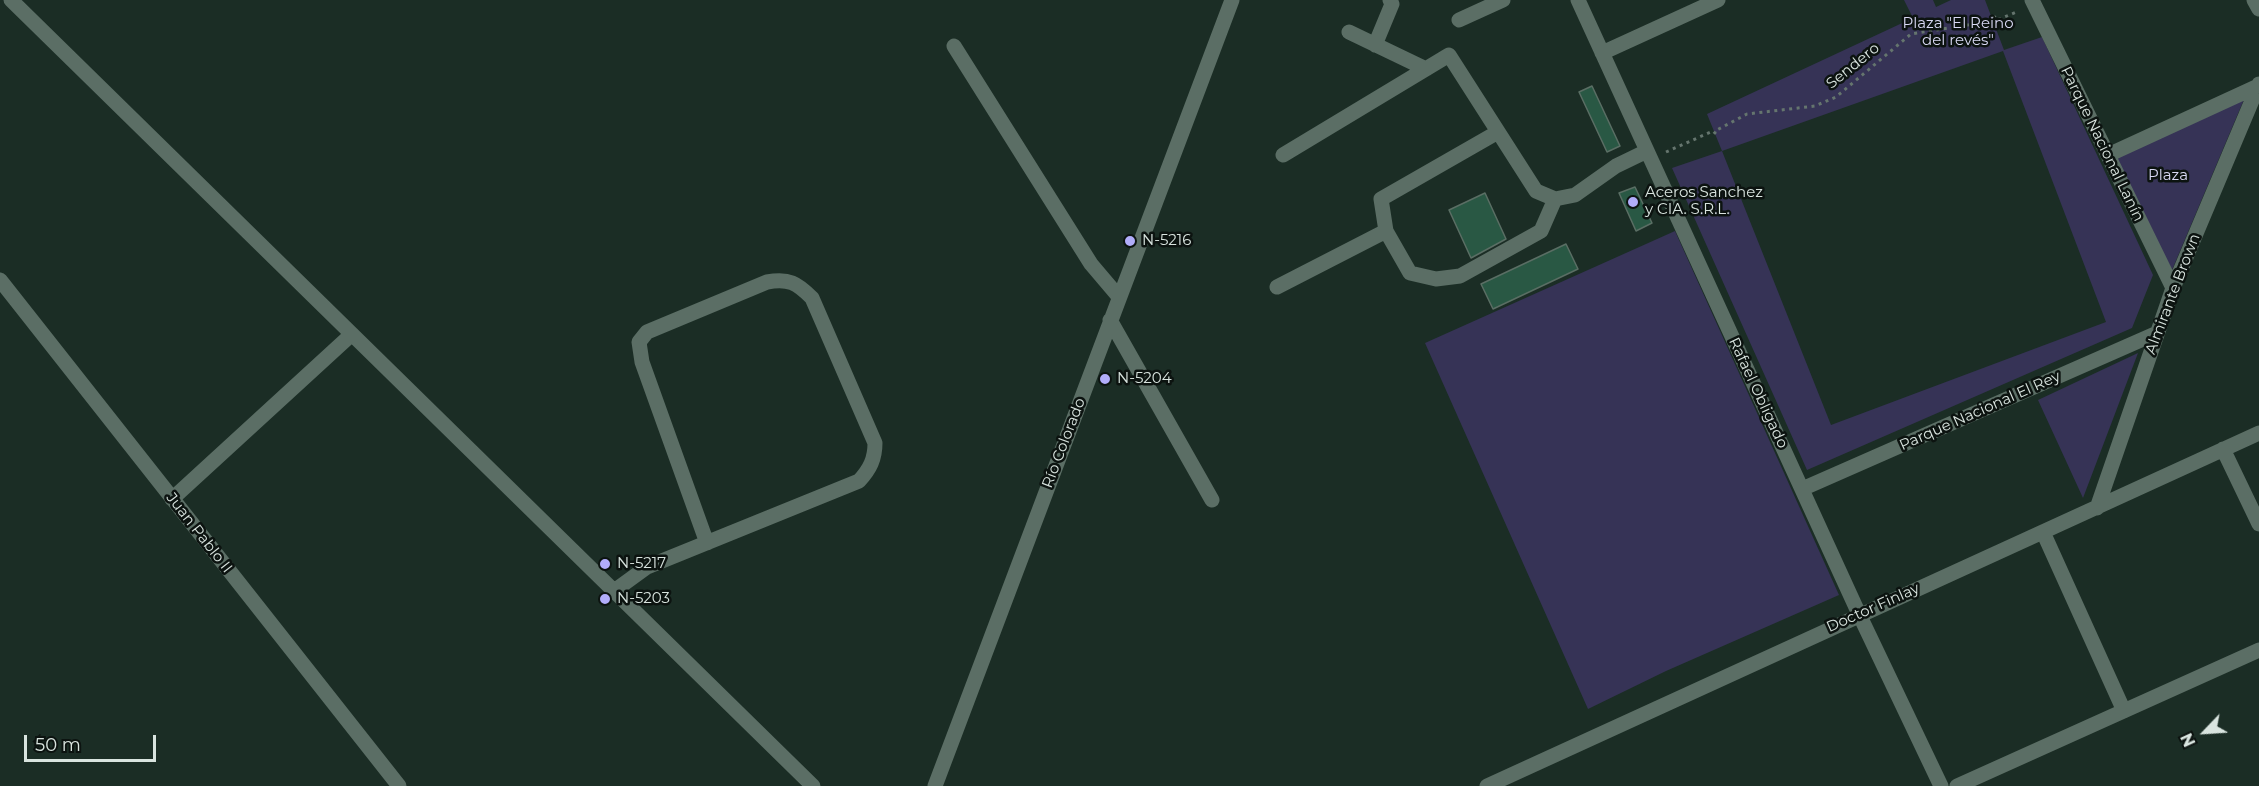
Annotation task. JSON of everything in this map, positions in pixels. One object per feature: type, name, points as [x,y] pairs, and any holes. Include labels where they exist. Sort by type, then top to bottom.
[{"type":"street","points":[[11,0],[813,786]]},
{"type":"street","name":"Río Colorado","points":[[935,786],[1232,0]]},
{"type":"street","points":[[1375,45],[1392,4],[1390,0]]},
{"type":"street","points":[[1459,20],[1503,0]]},
{"type":"street","name":"Rafael Obligado","points":[[1578,0],[1859,614],[1941,786]]},
{"type":"street","points":[[1602,53],[1718,0]]},
{"type":"street","points":[[2254,0],[2259,9]]},
{"type":"street","name":"Parque Nacional Lanín","points":[[2033,2],[2173,288]]},
{"type":"street","points":[[1349,32],[1426,69]]},
{"type":"street","points":[[954,46],[1090,264],[1119,297]]},
{"type":"street","points":[[1283,155],[1449,55],[1536,191],[1555,199],[1575,195],[1616,166],[1649,155]]},
{"type":"street","points":[[2108,155],[2259,85]]},
{"type":"street","name":"Almirante Brown","points":[[2097,508],[2173,288],[2259,85]]},
{"type":"street","points":[[1498,132],[1381,199],[1386,231],[1410,273],[1436,279],[1460,276],[1540,231],[1555,199]]},
{"type":"street","points":[[1277,287],[1386,231]]},
{"type":"street","points":[[614,591],[647,567],[708,543],[859,481],[868,471],[875,456],[875,443],[812,298],[798,284],[780,279],[767,282],[647,332],[639,342],[642,362],[708,543]]},
{"type":"street","name":"Juan Pablo II","points":[[0,280],[399,786]]},
{"type":"street","points":[[1110,320],[1212,500]]},
{"type":"street","name":"Parque Nacional El Rey","points":[[1802,489],[2157,333]]},
{"type":"street","points":[[172,499],[352,334]]},
{"type":"street","name":"Doctor Finlay","points":[[1487,786],[2259,433]]},
{"type":"street","points":[[2223,449],[2259,524]]},
{"type":"street","points":[[2043,532],[2124,711]]},
{"type":"street","points":[[1957,786],[2259,650]]},
{"type":"path","name":"Sendero","points":[[1649,155],[1713,131],[1715,133],[1715,130],[1747,114],[1815,106],[1836,97],[1911,34],[1994,21],[1995,17],[1997,20],[2033,2]]},
{"type":"green space","name":"Plaza \"El Reino del revés\"","points":[[1904,0],[1933,0],[1936,7],[1951,0],[1985,0],[2004,50],[2042,37],[2153,275],[2132,328],[1807,470],[1672,168],[1722,151],[1707,114],[1913,18]],"holes":[[[2003,51],[2106,322],[1831,425],[1722,151]]]},
{"type":"green space","name":"Plaza","points":[[2245,97],[2172,270],[2114,157]]},
{"type":"green space","points":[[1675,231],[1839,595],[1666,671],[1588,709],[1425,343]]},
{"type":"green space","points":[[2138,353],[2083,498],[2038,400]]},
{"type":"building","points":[[1592,86],[1620,146],[1607,152],[1579,92]]},
{"type":"building","name":"Aceros Sanchez y CIA. S.R.L.","points":[[1635,187],[1652,223],[1636,231],[1619,193]]},
{"type":"building","points":[[1485,193],[1506,239],[1471,258],[1449,210]]},
{"type":"building","points":[[1566,244],[1578,269],[1493,309],[1481,284]]},
{"type":"place","name":"Aceros Sanchez y CIA. S.R.L.","points":[[1633,202]]},
{"type":"place","name":"N-5216","points":[[1130,241]]},
{"type":"place","name":"N-5204","points":[[1105,379]]},
{"type":"place","name":"N-5217","points":[[605,564]]},
{"type":"place","name":"N-5203","points":[[605,599]]}]
